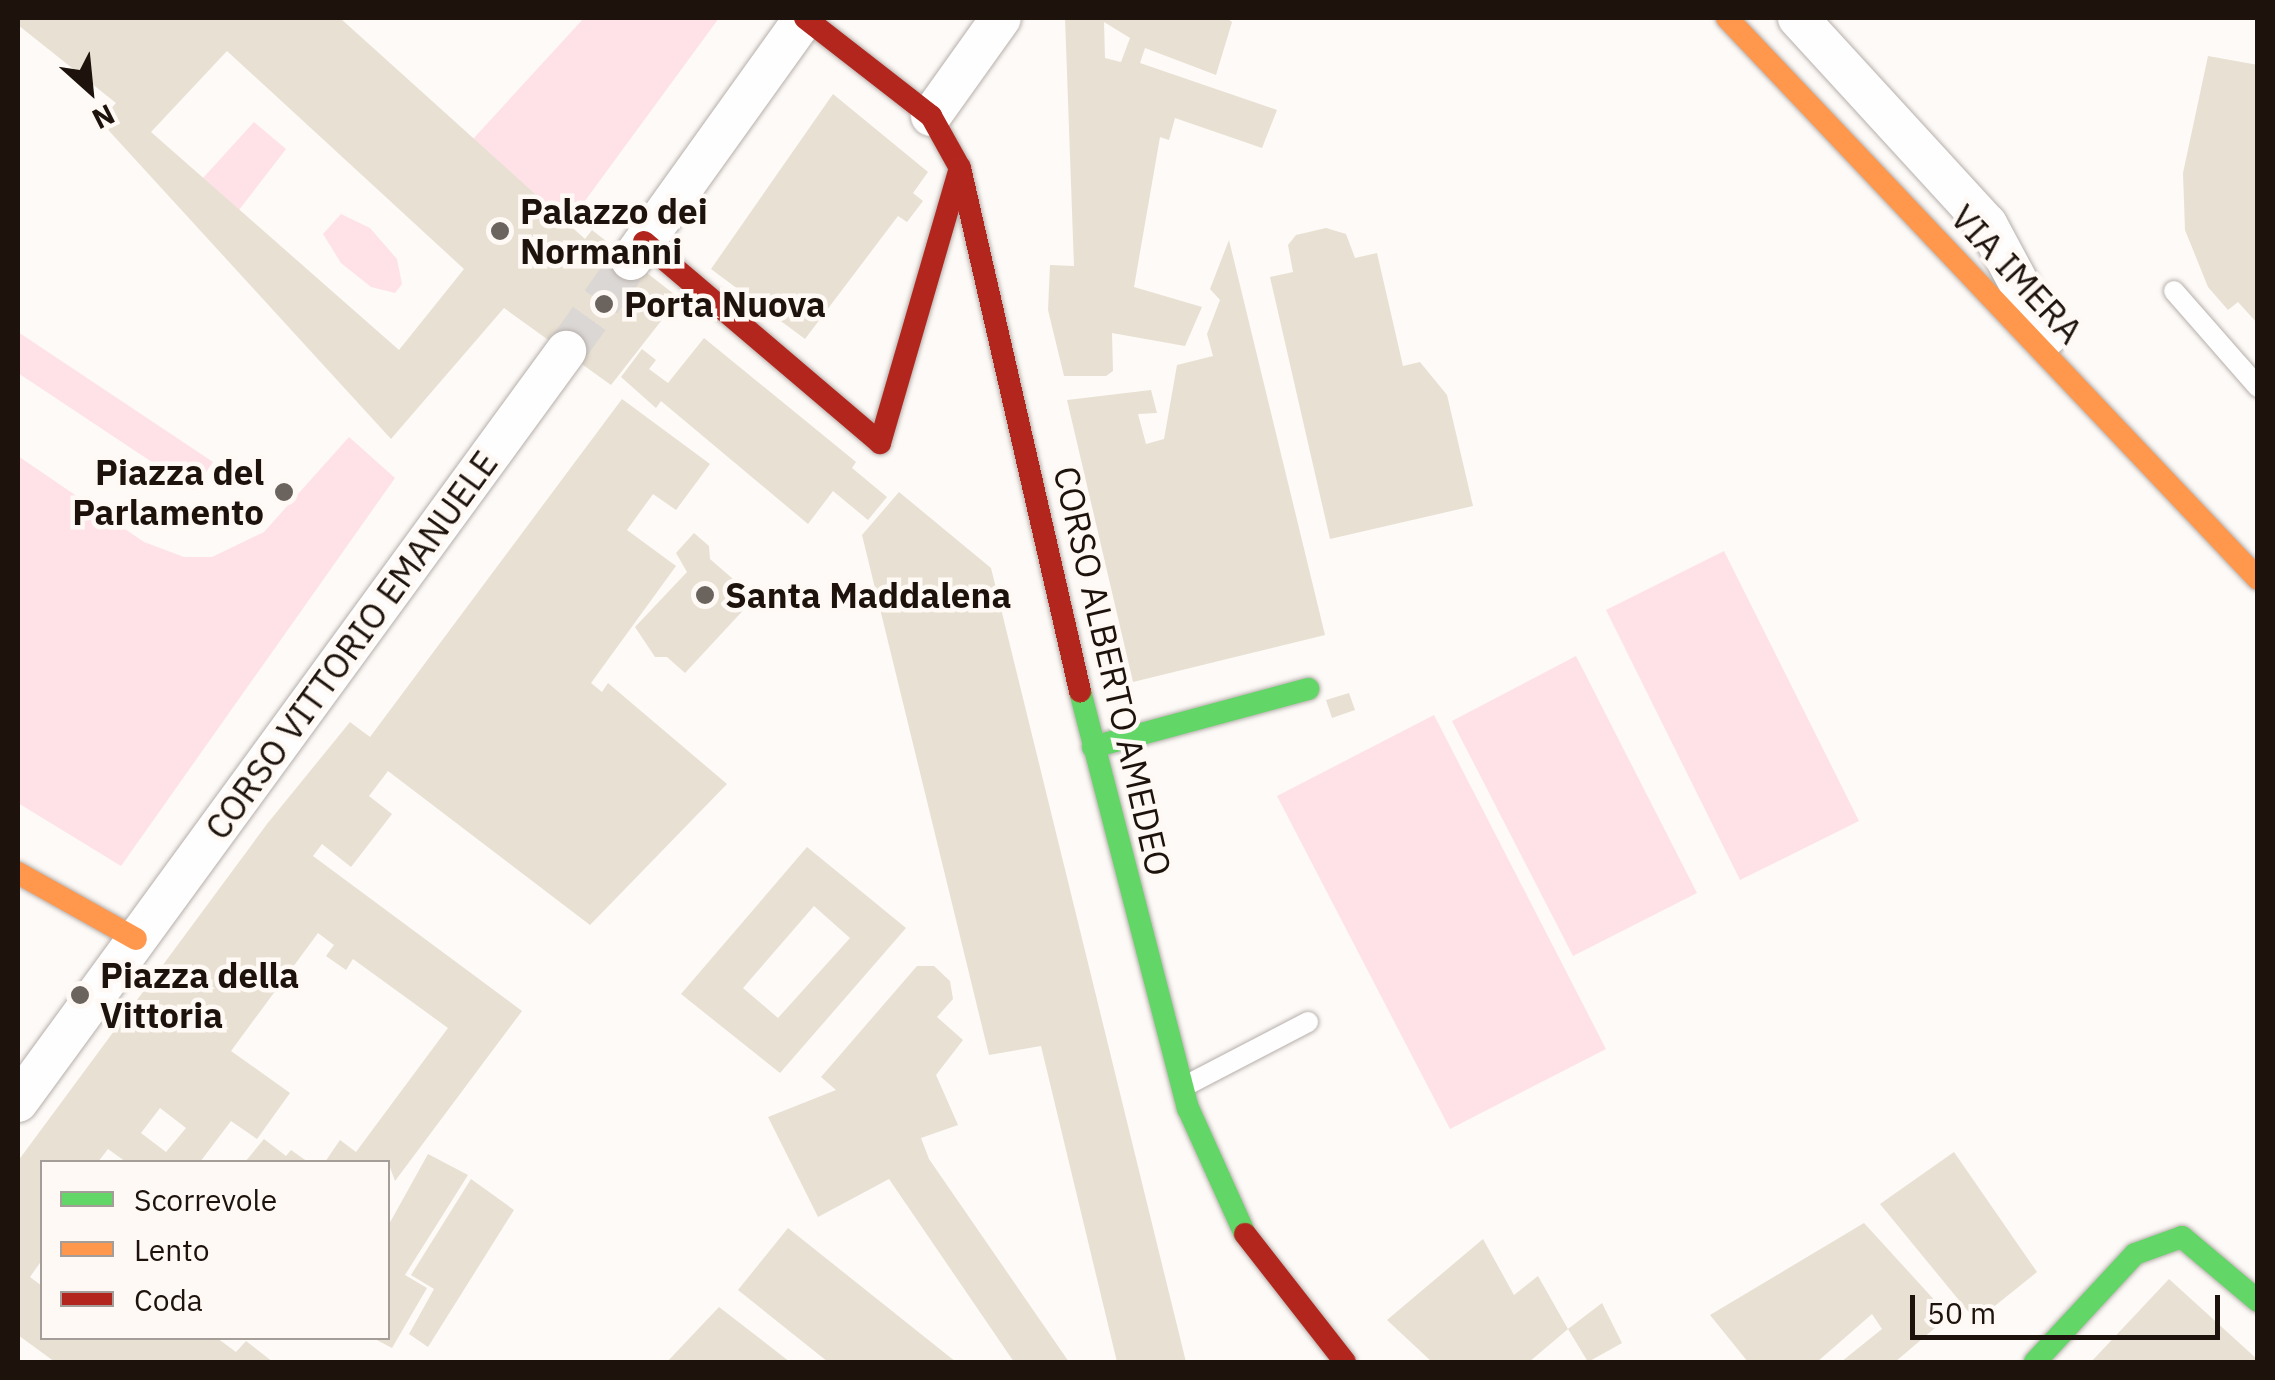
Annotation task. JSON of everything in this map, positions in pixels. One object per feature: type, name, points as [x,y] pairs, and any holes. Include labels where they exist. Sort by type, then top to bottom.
[{"type":"street","name":"CORSO ALBERTO AMEDEO","points":[[804,18],[931,116],[960,168],[1093,747],[1182,1088],[1248,1237],[1345,1362]]},
{"type":"street","points":[[804,18],[637,251],[880,443],[960,168]]},
{"type":"street","points":[[931,116],[1001,18]]},
{"type":"street","name":"VIA IMERA","points":[[1727,18],[2258,579]]},
{"type":"street","points":[[1798,18],[1987,224],[2072,383]]},
{"type":"street","name":"CORSO VITTORIO EMANUELE","points":[[18,1102],[566,351]]},
{"type":"street","points":[[1093,747],[1308,689]]},
{"type":"street","points":[[18,873],[136,939]]},
{"type":"street","points":[[2036,1362],[2135,1254],[2182,1237],[2258,1301]]},
{"type":"lane","points":[[2174,290],[2258,387]]},
{"type":"lane","points":[[1182,1088],[1308,1022]]},
{"type":"shaded area","points":[[584,18],[719,18],[568,224],[473,139]]},
{"type":"shaded area","points":[[254,122],[286,149],[239,210],[203,178]]},
{"type":"shaded area","points":[[341,214],[370,228],[397,259],[402,284],[395,293],[371,287],[341,263],[323,234]]},
{"type":"shaded area","points":[[18,332],[213,462],[194,490],[18,373]]},
{"type":"shaded area","points":[[349,437],[395,478],[121,866],[18,803],[18,456],[144,542],[184,557],[212,557],[264,532]]},
{"type":"shaded area","points":[[1724,551],[1859,821],[1740,880],[1606,610]]},
{"type":"shaded area","points":[[1576,656],[1697,893],[1573,956],[1452,721]]},
{"type":"shaded area","points":[[1434,715],[1606,1049],[1450,1129],[1277,796]]},
{"type":"building","name":"Palazzo dei Normanni","points":[[18,18],[340,18],[585,239],[592,230],[679,298],[611,385],[504,308],[391,439],[100,121],[116,103],[18,25]],"holes":[[[227,51],[464,269],[399,350],[151,132]]]},
{"type":"building","points":[[1065,18],[1227,18],[1232,22],[1216,75],[1145,48],[1140,63],[1277,110],[1262,148],[1175,118],[1169,140],[1160,137],[1134,287],[1202,307],[1185,346],[1112,333],[1113,371],[1106,376],[1064,376],[1048,310],[1050,265],[1074,266]],"holes":[[[1104,22],[1130,38],[1121,62],[1105,58]]]},
{"type":"building","points":[[2208,56],[2258,65],[2258,324],[2238,302],[2228,310],[2208,287],[2185,230],[2183,173]]},
{"type":"building","points":[[833,94],[928,172],[913,193],[923,201],[907,222],[898,216],[805,339],[711,269]]},
{"type":"building","points":[[1326,228],[1346,234],[1355,258],[1377,253],[1403,366],[1420,362],[1447,395],[1473,506],[1330,539],[1270,277],[1293,272],[1288,245],[1296,235]]},
{"type":"building","points":[[1229,240],[1325,635],[1133,682],[1067,400],[1151,390],[1157,413],[1138,414],[1146,444],[1164,439],[1177,365],[1213,356],[1207,334],[1220,300],[1210,289]]},
{"type":"building","points":[[704,338],[856,462],[852,468],[887,497],[868,520],[833,491],[808,524],[661,401],[656,408],[621,377],[642,349],[656,360],[649,369],[668,383]]},
{"type":"building","points":[[622,399],[710,464],[676,510],[653,494],[627,530],[676,566],[591,683],[602,692],[608,683],[727,784],[590,925],[388,771],[369,796],[392,814],[351,867],[322,844],[313,856],[522,1011],[395,1181],[390,1160],[326,1160],[340,1140],[356,1152],[448,1028],[353,959],[346,970],[326,956],[334,945],[318,933],[231,1051],[290,1093],[257,1139],[231,1121],[202,1160],[123,1160],[108,1149],[100,1160],[40,1160],[40,1263],[30,1277],[40,1284],[40,1340],[220,1340],[236,1352],[246,1341],[273,1362],[55,1362],[18,1335],[18,1161],[267,824],[350,722],[370,737]],"holes":[[[160,1108],[186,1128],[166,1152],[141,1133]]]},
{"type":"building","points":[[899,492],[991,568],[1186,1362],[1117,1362],[1041,1046],[989,1055],[862,535]]},
{"type":"building","name":"Santa Maddalena","points":[[694,533],[709,546],[710,559],[741,586],[749,604],[685,673],[667,657],[655,657],[635,627],[687,572],[676,553]]},
{"type":"building","points":[[1349,693],[1355,710],[1332,718],[1326,700]]},
{"type":"building","points":[[807,847],[906,928],[780,1073],[681,994]],"holes":[[[814,906],[850,938],[778,1018],[743,988]]]},
{"type":"building","points":[[917,966],[934,966],[950,981],[953,999],[937,1017],[963,1040],[936,1075],[958,1125],[921,1138],[929,1159],[1069,1362],[1014,1362],[889,1179],[818,1217],[768,1117],[836,1090],[821,1077]]},
{"type":"building","points":[[264,1139],[286,1156],[291,1150],[305,1160],[247,1160]]},
{"type":"building","points":[[1954,1152],[2037,1272],[1976,1321],[1880,1204]]},
{"type":"building","points":[[428,1154],[468,1175],[405,1275],[427,1288],[392,1348],[377,1340],[390,1340],[390,1222]]},
{"type":"building","points":[[471,1179],[514,1210],[428,1347],[409,1334],[434,1289],[411,1275]]},
{"type":"building","points":[[1864,1223],[1949,1316],[1895,1362],[1841,1362],[1882,1329],[1872,1314],[1817,1362],[1748,1362],[1710,1315]]},
{"type":"building","points":[[788,1228],[956,1362],[828,1362],[738,1290]]},
{"type":"building","points":[[1483,1239],[1514,1295],[1538,1276],[1568,1329],[1529,1362],[1432,1362],[1387,1320]]},
{"type":"building","points":[[2169,1279],[2258,1360],[2258,1362],[2091,1362]]},
{"type":"building","points":[[1602,1303],[1622,1343],[1588,1362],[1568,1329]]},
{"type":"building","points":[[719,1307],[790,1362],[667,1362]]},
{"type":"tunnel","points":[[566,351],[631,260]]},
{"type":"traffic: fast","points":[[1093,747],[1308,689]]},
{"type":"traffic: fast","points":[[1080,691],[1188,1108],[1245,1234]]},
{"type":"traffic: fast","points":[[2035,1362],[2135,1254],[2182,1237],[2258,1301]]},
{"type":"traffic: slow","points":[[1727,18],[2258,579]]},
{"type":"traffic: slow","points":[[18,873],[136,939]]},
{"type":"traffic: jam","points":[[805,18],[931,116],[960,168],[1080,691]]},
{"type":"traffic: jam","points":[[644,242],[880,443],[960,168]]},
{"type":"traffic: jam","points":[[1245,1234],[1345,1362]]},
{"type":"place","name":"Palazzo dei Normanni","points":[[500,231]]},
{"type":"place","name":"Porta Nuova","points":[[604,304]]},
{"type":"place","name":"Piazza del Parlamento","points":[[284,492]]},
{"type":"place","name":"Santa Maddalena","points":[[705,595]]},
{"type":"place","name":"Piazza della Vittoria","points":[[80,995]]}]
